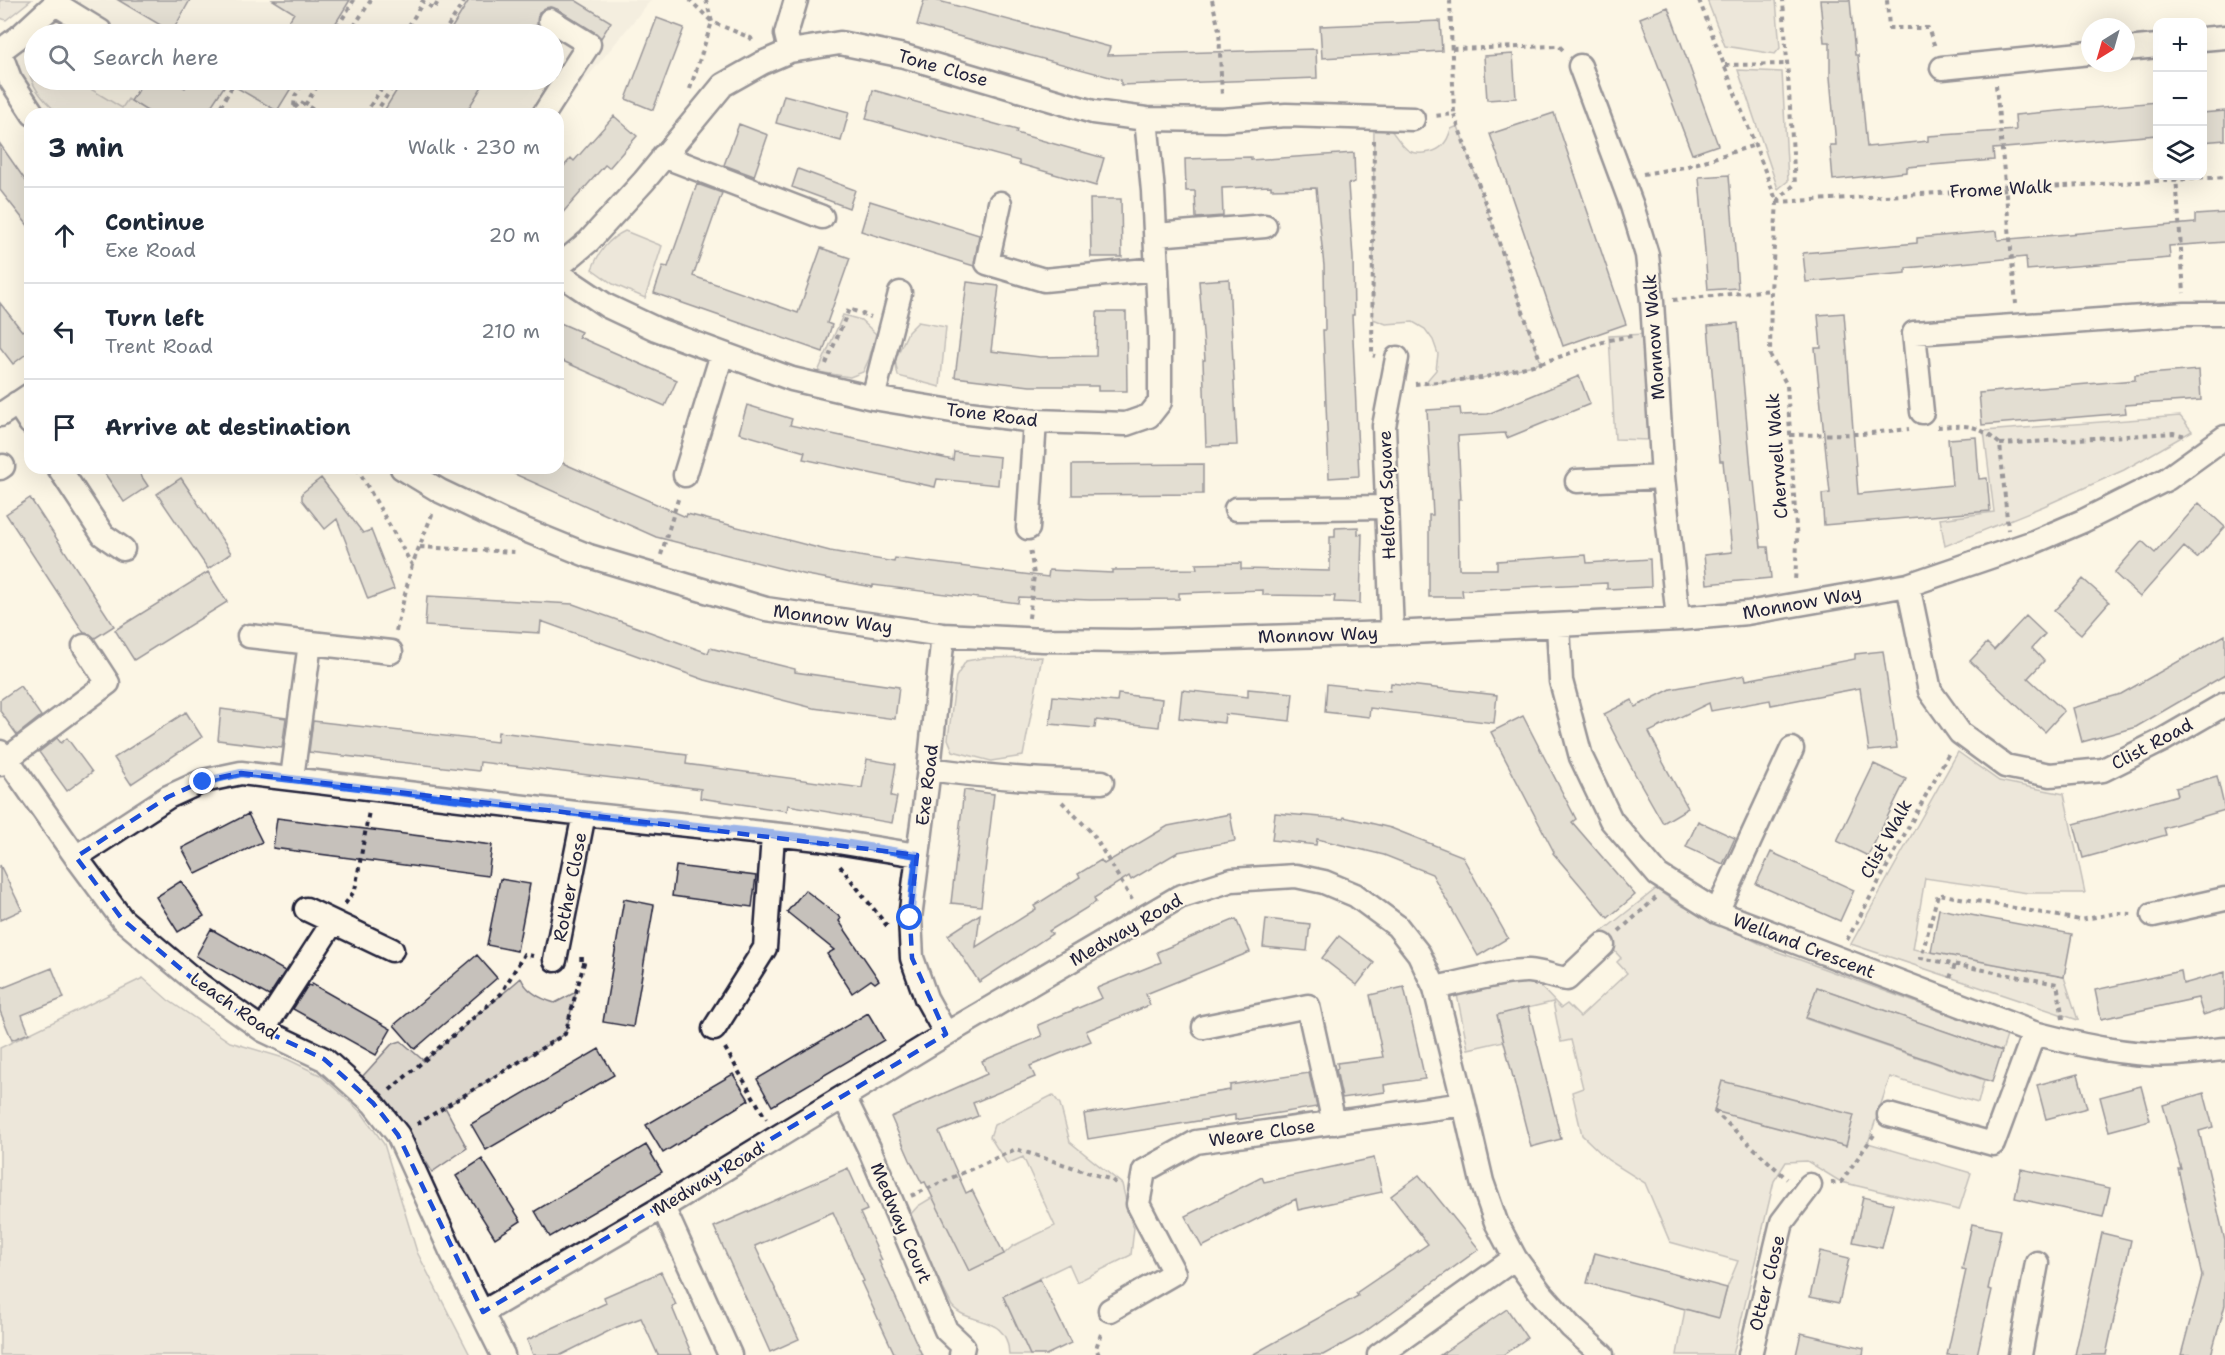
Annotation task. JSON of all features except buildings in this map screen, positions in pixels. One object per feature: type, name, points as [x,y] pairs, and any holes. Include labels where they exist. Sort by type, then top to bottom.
[{"type":"street","points":[[790,51],[786,34],[796,0]]},
{"type":"street","points":[[33,24],[57,2],[90,24]]},
{"type":"street","points":[[550,20],[556,24]]},
{"type":"street","points":[[564,29],[589,44],[564,83]]},
{"type":"street","points":[[24,32],[0,51],[10,79],[29,108]]},
{"type":"street","points":[[2207,38],[2225,36]]},
{"type":"street","name":"Tone Close","points":[[564,262],[597,232],[644,181],[723,85],[762,63],[790,51],[840,43],[861,47],[904,56],[1094,112],[1146,119],[1223,120],[1286,114],[1413,119]]},
{"type":"street","points":[[2135,48],[2153,46]]},
{"type":"street","points":[[1942,68],[2081,54]]},
{"type":"street","name":"Monnow Walk","points":[[1580,66],[1622,178],[1647,255],[1663,477],[1678,619]]},
{"type":"street","points":[[548,108],[559,90]]},
{"type":"street","name":"Tone Road","points":[[564,277],[607,306],[722,354],[792,379],[873,398],[952,411],[1035,421],[1125,424],[1149,416],[1160,402],[1161,333],[1156,235],[1146,119]]},
{"type":"street","points":[[663,156],[822,217]]},
{"type":"street","points":[[1000,203],[987,263],[1044,280],[1157,269]]},
{"type":"street","points":[[1156,235],[1265,226]]},
{"type":"street","points":[[873,398],[900,293]]},
{"type":"street","points":[[1923,422],[1914,333],[2185,314],[2225,314]]},
{"type":"street","points":[[685,475],[722,354]]},
{"type":"street","name":"Helford Square","points":[[1392,633],[1384,426],[1396,358]]},
{"type":"street","points":[[11,405],[24,417]]},
{"type":"street","points":[[1028,528],[1035,421]]},
{"type":"street","name":"Monnow Way","points":[[412,474],[440,491],[503,521],[589,556],[766,609],[943,635],[1132,641],[1392,633],[1678,619],[1747,613],[1908,585],[2010,550],[2083,521],[2167,478],[2216,444]]},
{"type":"street","points":[[63,474],[103,535],[123,549]]},
{"type":"street","points":[[1577,481],[1663,477]]},
{"type":"street","points":[[1236,509],[1387,507]]},
{"type":"street","name":"Clist Road","points":[[1908,585],[1930,691],[1960,733],[2005,766],[2050,775],[2103,770],[2161,741],[2225,704]]},
{"type":"street","name":"Welland Crescent","points":[[1558,625],[1561,681],[1581,757],[1611,820],[1658,875],[1716,912],[2034,1034],[2128,1052],[2167,1054],[2225,1049]]},
{"type":"street","name":"Exe Road","points":[[943,635],[910,918],[912,958],[926,998],[946,1035]]},
{"type":"street","points":[[249,636],[391,652]]},
{"type":"street","points":[[292,778],[310,643]]},
{"type":"street","points":[[3,759],[108,683],[84,646]]},
{"type":"street","points":[[1716,912],[1792,749]]},
{"type":"street","name":"Leach Road","points":[[3,759],[122,918],[200,985],[263,1030],[324,1059],[373,1103],[398,1136],[450,1249],[503,1355]]},
{"type":"street","points":[[929,769],[982,777],[1102,782]]},
{"type":"street","points":[[76,857],[168,797],[203,782],[241,773],[773,836],[819,839],[917,855]]},
{"type":"street","name":"Rother Close","points":[[555,960],[584,814]]},
{"type":"street","points":[[714,1029],[765,948],[773,836]]},
{"type":"street","name":"Medway Road","points":[[483,1312],[663,1207],[1179,897],[1232,880],[1296,876],[1324,882],[1355,895],[1397,926],[1419,954],[1435,988],[1482,1182],[1496,1222],[1515,1258],[1540,1293],[1571,1327],[1602,1355]]},
{"type":"street","points":[[2153,915],[2225,899]]},
{"type":"street","points":[[306,909],[392,950]]},
{"type":"street","points":[[263,1030],[333,922]]},
{"type":"street","points":[[1435,988],[1526,971],[1567,979],[1603,945]]},
{"type":"street","points":[[1204,1027],[1308,1006],[1335,1123]]},
{"type":"street","points":[[1889,1115],[1993,1144],[2034,1034]]},
{"type":"street","name":"Medway Court","points":[[844,1097],[869,1148],[946,1330],[962,1350]]},
{"type":"street","name":"Weare Close","points":[[1138,1204],[1144,1171],[1196,1142],[1464,1104]]},
{"type":"street","name":"Otter Close","points":[[1750,1355],[1782,1222],[1807,1190]]},
{"type":"street","points":[[1110,1310],[1174,1273],[1138,1204]]},
{"type":"street","points":[[663,1207],[730,1355]]},
{"type":"street","points":[[1379,1355],[1408,1346],[1515,1258]]},
{"type":"street","points":[[2020,1355],[2037,1263]]},
{"type":"path","points":[[339,24],[354,0]]},
{"type":"path","points":[[356,24],[371,0]]},
{"type":"path","points":[[409,24],[422,1],[434,9],[439,0]]},
{"type":"path","points":[[449,24],[465,0]]},
{"type":"path","points":[[690,0],[712,22],[751,38],[762,63]]},
{"type":"path","points":[[706,0],[712,22]]},
{"type":"path","points":[[1212,0],[1219,30],[1223,120]]},
{"type":"path","points":[[1450,0],[1454,114],[1541,363]]},
{"type":"path","points":[[1699,0],[1777,202],[1795,184],[1782,0]]},
{"type":"path","points":[[1887,0],[1889,28],[1928,28],[1942,68]]},
{"type":"path","points":[[1452,50],[1559,46],[1580,66]]},
{"type":"path","points":[[1994,63],[2018,326]]},
{"type":"path","points":[[1724,65],[1787,64]]},
{"type":"path","points":[[220,108],[230,90]]},
{"type":"path","points":[[293,107],[299,90]]},
{"type":"path","points":[[305,105],[315,90]]},
{"type":"path","points":[[369,108],[381,90]]},
{"type":"path","points":[[379,108],[391,90]]},
{"type":"path","points":[[293,107],[300,102],[310,108]]},
{"type":"path","points":[[1413,119],[1454,114]]},
{"type":"path","points":[[1374,118],[1372,355],[1396,358]]},
{"type":"path","points":[[1622,178],[1685,167],[1755,146]]},
{"type":"path","name":"Frome Walk","points":[[2207,177],[2225,177]]},
{"type":"path","name":"Frome Walk","points":[[1777,202],[2153,179]]},
{"type":"path","points":[[2176,180],[2185,314]]},
{"type":"path","name":"Cherwell Walk","points":[[1777,202],[1771,290],[1770,356],[1786,385],[1797,543],[1794,604]]},
{"type":"path","points":[[1652,302],[1771,290]]},
{"type":"path","points":[[817,385],[849,309],[892,324]]},
{"type":"path","points":[[1390,387],[1482,378],[1541,363],[1609,340],[1654,334]]},
{"type":"path","points":[[1790,435],[1861,434],[1923,422],[1969,425],[1984,431],[2000,444],[2173,433],[2216,444]]},
{"type":"path","points":[[2000,444],[2010,550]]},
{"type":"path","points":[[360,474],[412,564]]},
{"type":"path","points":[[654,576],[685,475]]},
{"type":"path","points":[[391,652],[412,564],[440,491]]},
{"type":"path","points":[[1027,639],[1034,575],[1028,528]]},
{"type":"path","points":[[420,547],[522,552]]},
{"type":"path","name":"Clist Walk","points":[[1836,959],[1960,733]]},
{"type":"path","points":[[1040,781],[1093,834],[1143,919]]},
{"type":"path","points":[[333,922],[355,890],[373,788]]},
{"type":"path","points":[[819,839],[912,958]]},
{"type":"path","points":[[1603,945],[1673,884]]},
{"type":"path","points":[[2067,1041],[2057,984],[1921,958],[1938,894],[2080,920],[2117,913],[2153,915]]},
{"type":"path","points":[[373,1103],[501,994],[524,954],[555,960],[585,959],[565,1034],[398,1136]]},
{"type":"path","points":[[714,1029],[777,1137]]},
{"type":"path","points":[[1714,1111],[1807,1190],[1841,1182],[1889,1115]]},
{"type":"path","points":[[892,1204],[1016,1149],[1112,1180],[1138,1204]]},
{"type":"highlighted area","points":[[241,773],[917,855],[910,918],[912,958],[946,1034],[483,1312],[398,1135],[373,1103],[324,1059],[263,1030],[200,985],[122,919],[76,857],[168,797],[203,781]]},
{"type":"shaded area","points":[[0,0],[31,0],[6,20],[0,18]]},
{"type":"shaded area","points":[[59,0],[651,0],[562,108],[30,108],[0,51],[24,30],[24,90],[564,90],[564,24],[31,24]]},
{"type":"shaded area","points":[[1707,0],[1776,0],[1780,48],[1775,54],[1725,46]]},
{"type":"shaded area","points":[[1738,70],[1782,72],[1788,181],[1778,189]]},
{"type":"shaded area","points":[[37,90],[92,90],[122,108],[53,108]]},
{"type":"shaded area","points":[[128,99],[142,108],[122,108]]},
{"type":"shaded area","points":[[1374,118],[1388,127],[1405,148],[1415,153],[1438,149],[1446,141],[1451,129],[1458,126],[1541,363],[1482,378],[1424,384],[1436,370],[1438,354],[1433,340],[1425,329],[1413,322],[1386,324],[1373,319]]},
{"type":"shaded area","points":[[625,231],[662,246],[645,298],[613,284],[592,269],[605,247]]},
{"type":"shaded area","points":[[843,315],[861,320],[876,334],[863,372],[850,377],[818,372]]},
{"type":"shaded area","points":[[918,322],[946,327],[940,387],[898,376],[895,360],[908,332]]},
{"type":"shaded area","points":[[1644,334],[1651,440],[1615,439],[1609,336]]},
{"type":"shaded area","points":[[2180,416],[2192,431],[2124,470],[2044,506],[1945,546],[1940,519],[1994,512],[1984,431]]},
{"type":"shaded area","points":[[1042,657],[1023,756],[991,761],[953,751],[948,739],[956,677],[966,661],[983,658]]},
{"type":"shaded area","points":[[1958,752],[1999,781],[2064,794],[2085,893],[2028,893],[1925,878],[1913,949],[2064,977],[2078,1020],[1851,944]]},
{"type":"shaded area","points":[[1656,889],[1675,902],[1773,950],[2007,1036],[2002,1051],[1817,987],[1806,1019],[1984,1080],[1978,1103],[1890,1077],[1868,1143],[1971,1173],[1959,1210],[1841,1182],[1807,1161],[1786,1162],[1774,1181],[1733,1355],[1677,1355],[1685,1309],[1719,1317],[1738,1261],[1670,1242],[1645,1183],[1608,1160],[1582,1135],[1572,1092],[1583,1088],[1571,1040],[1561,1042],[1553,1002],[1498,1015],[1504,1041],[1468,1049],[1456,990],[1536,982],[1561,1008],[1567,1004],[1580,1017],[1627,973],[1617,962],[1621,958],[1599,934]]},
{"type":"shaded area","points":[[143,978],[168,1000],[230,1042],[287,1059],[320,1075],[362,1113],[384,1144],[417,1252],[470,1355],[0,1355],[0,1048]]},
{"type":"shaded area","points":[[521,978],[535,994],[555,1003],[576,992],[565,1034],[445,1107],[467,1148],[432,1172],[407,1130],[361,1078],[392,1044],[401,1041],[424,1061]]},
{"type":"shaded area","points":[[1053,1095],[1060,1104],[1070,1142],[1122,1184],[1134,1228],[1131,1255],[1077,1282],[1069,1264],[1003,1296],[1030,1355],[1009,1355],[1007,1342],[1002,1333],[987,1323],[968,1317],[952,1306],[917,1237],[909,1216],[918,1206],[933,1197],[1004,1254],[1013,1246],[1055,1226],[1023,1157],[1007,1164],[990,1137],[994,1125]]},
{"type":"route","points":[[203,782],[241,773],[292,778],[773,836],[819,839],[917,855],[910,918]]}]
